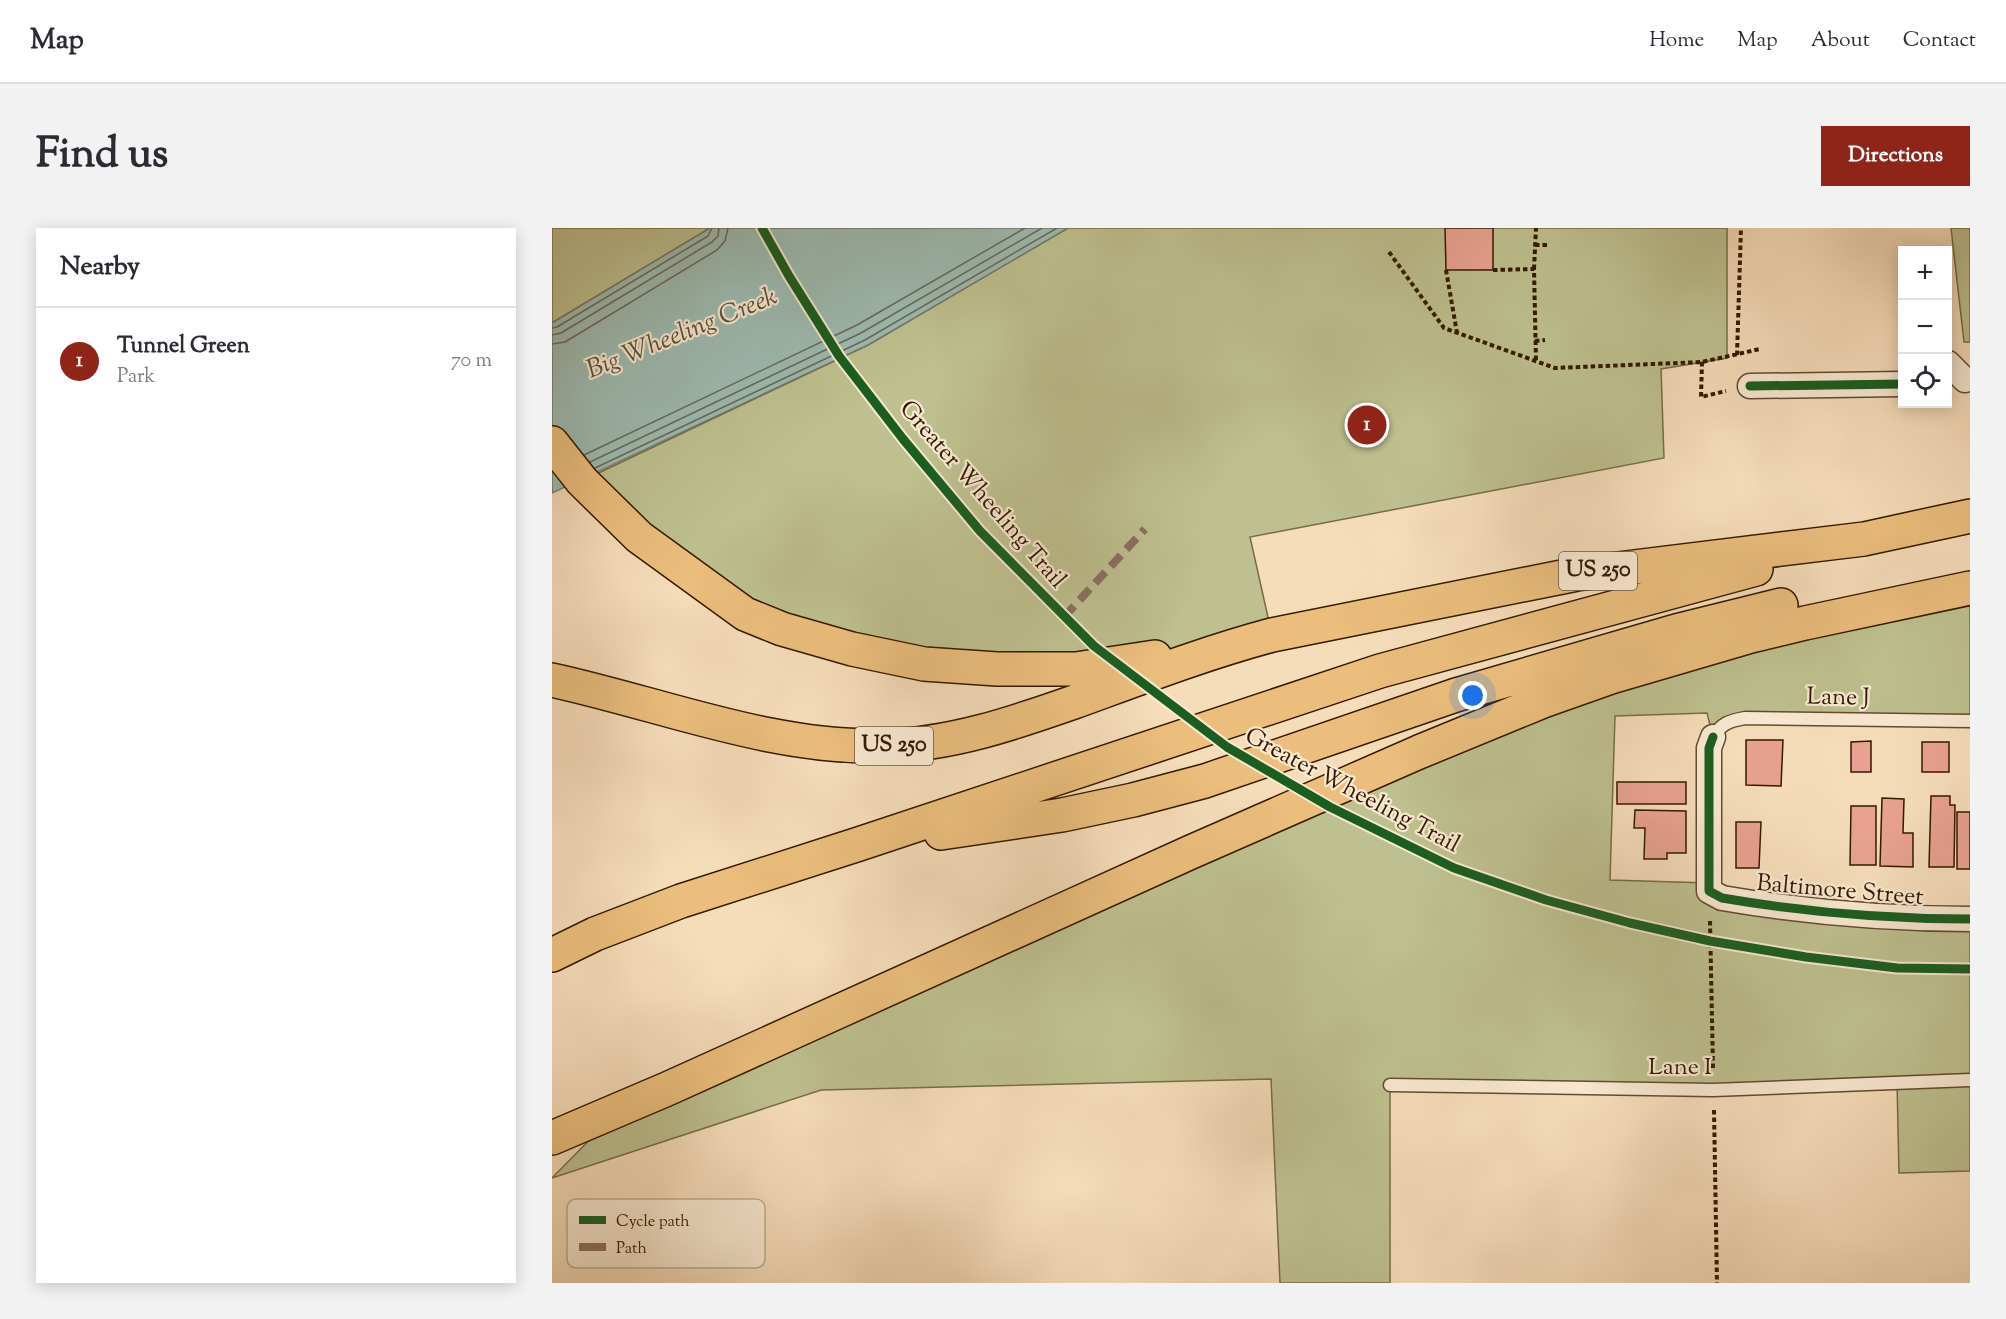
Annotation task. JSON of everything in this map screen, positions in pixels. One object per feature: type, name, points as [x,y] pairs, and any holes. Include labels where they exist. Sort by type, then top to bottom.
[{"type":"highway","points":[[552,443],[582,481],[639,537],[745,614],[782,629],[852,649],[924,664],[997,669],[1076,669],[1228,646]]},
{"type":"highway","name":"US 250","points":[[552,680],[776,736],[833,745],[886,746],[940,741],[1016,722],[1228,646],[1272,635],[1577,574],[1864,539],[1970,516]]},
{"type":"highway","points":[[552,955],[595,934],[681,901],[1380,671],[1864,539]]},
{"type":"highway","points":[[859,844],[1062,815],[1133,800],[1205,781],[1456,696],[1676,631],[1822,595],[1938,574],[1970,573]]},
{"type":"highway","points":[[552,1138],[667,1089],[1213,842],[1419,752],[1544,701],[1611,677],[1751,636],[1804,622],[1970,588]]},
{"type":"street","points":[[1750,386],[1898,384]]},
{"type":"street","name":"Baltimore Street","points":[[1713,737],[1709,748],[1710,891],[1722,898],[1812,911],[1872,916],[1970,919]]},
{"type":"lane","name":"Lane J","points":[[1713,737],[1727,721],[1745,717],[1970,721]]},
{"type":"lane","name":"Lane I","points":[[1390,1085],[1713,1090],[1970,1080]]},
{"type":"path","points":[[1536,228],[1534,268],[1536,361]]},
{"type":"path","points":[[1737,355],[1741,228]]},
{"type":"path","points":[[1535,245],[1548,245]]},
{"type":"path","points":[[1389,252],[1444,328],[1555,368],[1702,362],[1760,349]]},
{"type":"path","points":[[1493,270],[1534,268]]},
{"type":"path","points":[[1446,270],[1457,333]]},
{"type":"path","points":[[1535,341],[1545,340]]},
{"type":"path","points":[[1702,362],[1701,397],[1750,386]]},
{"type":"path","points":[[1699,939],[1721,943]]},
{"type":"green space","points":[[552,228],[710,228],[552,323]]},
{"type":"green space","points":[[1068,228],[1727,228],[1727,358],[1661,369],[1664,458],[1250,537],[1272,635],[1228,646],[924,664],[782,629],[588,478],[868,345]]},
{"type":"green space","points":[[1951,228],[1970,228],[1970,342],[1964,342]]},
{"type":"green space","points":[[1970,588],[1970,721],[1745,718],[1713,737],[1707,713],[1615,716],[1610,880],[1710,883],[1710,891],[1970,919],[1970,1171],[1899,1173],[1897,1083],[1713,1090],[1390,1086],[1390,1283],[1280,1283],[1271,1079],[821,1090],[552,1178],[621,1108],[1543,701]]},
{"type":"water","name":"Big Wheeling Creek","points":[[710,228],[1068,228],[868,345],[552,493],[552,323]]},
{"type":"building","points":[[1445,228],[1493,228],[1493,270],[1446,270]]},
{"type":"building","points":[[1746,740],[1783,740],[1781,786],[1746,785]]},
{"type":"building","points":[[1871,741],[1871,772],[1851,772],[1851,742]]},
{"type":"building","points":[[1922,742],[1949,742],[1949,772],[1922,772]]},
{"type":"building","points":[[1617,782],[1686,782],[1686,804],[1617,804]]},
{"type":"building","points":[[1931,796],[1950,796],[1950,805],[1955,805],[1954,867],[1929,867]]},
{"type":"building","points":[[1882,798],[1904,799],[1903,833],[1913,833],[1913,867],[1880,866]]},
{"type":"building","points":[[1851,806],[1876,806],[1876,865],[1850,865]]},
{"type":"building","points":[[1635,810],[1686,811],[1686,853],[1667,853],[1667,859],[1644,859],[1645,828],[1634,828]]},
{"type":"building","points":[[1957,812],[1970,812],[1970,869],[1957,869]]},
{"type":"building","points":[[1736,822],[1761,822],[1759,868],[1736,868]]},
{"type":"marked path","points":[[1064,617],[1145,529]]},
{"type":"cycle path","name":"Greater Wheeling Trail","points":[[762,228],[839,356],[903,439],[980,531],[1094,646],[1227,747],[1330,807],[1454,868],[1546,900],[1630,923],[1710,941],[1806,957],[1897,968],[1970,969]]},
{"type":"cycle path","points":[[1750,386],[1898,384]]},
{"type":"cycle path","points":[[1713,737],[1709,748],[1709,891],[1722,898],[1815,911],[1908,918],[1970,919]]},
{"type":"place","name":"Tunnel Green","points":[[1367,425]]}]
